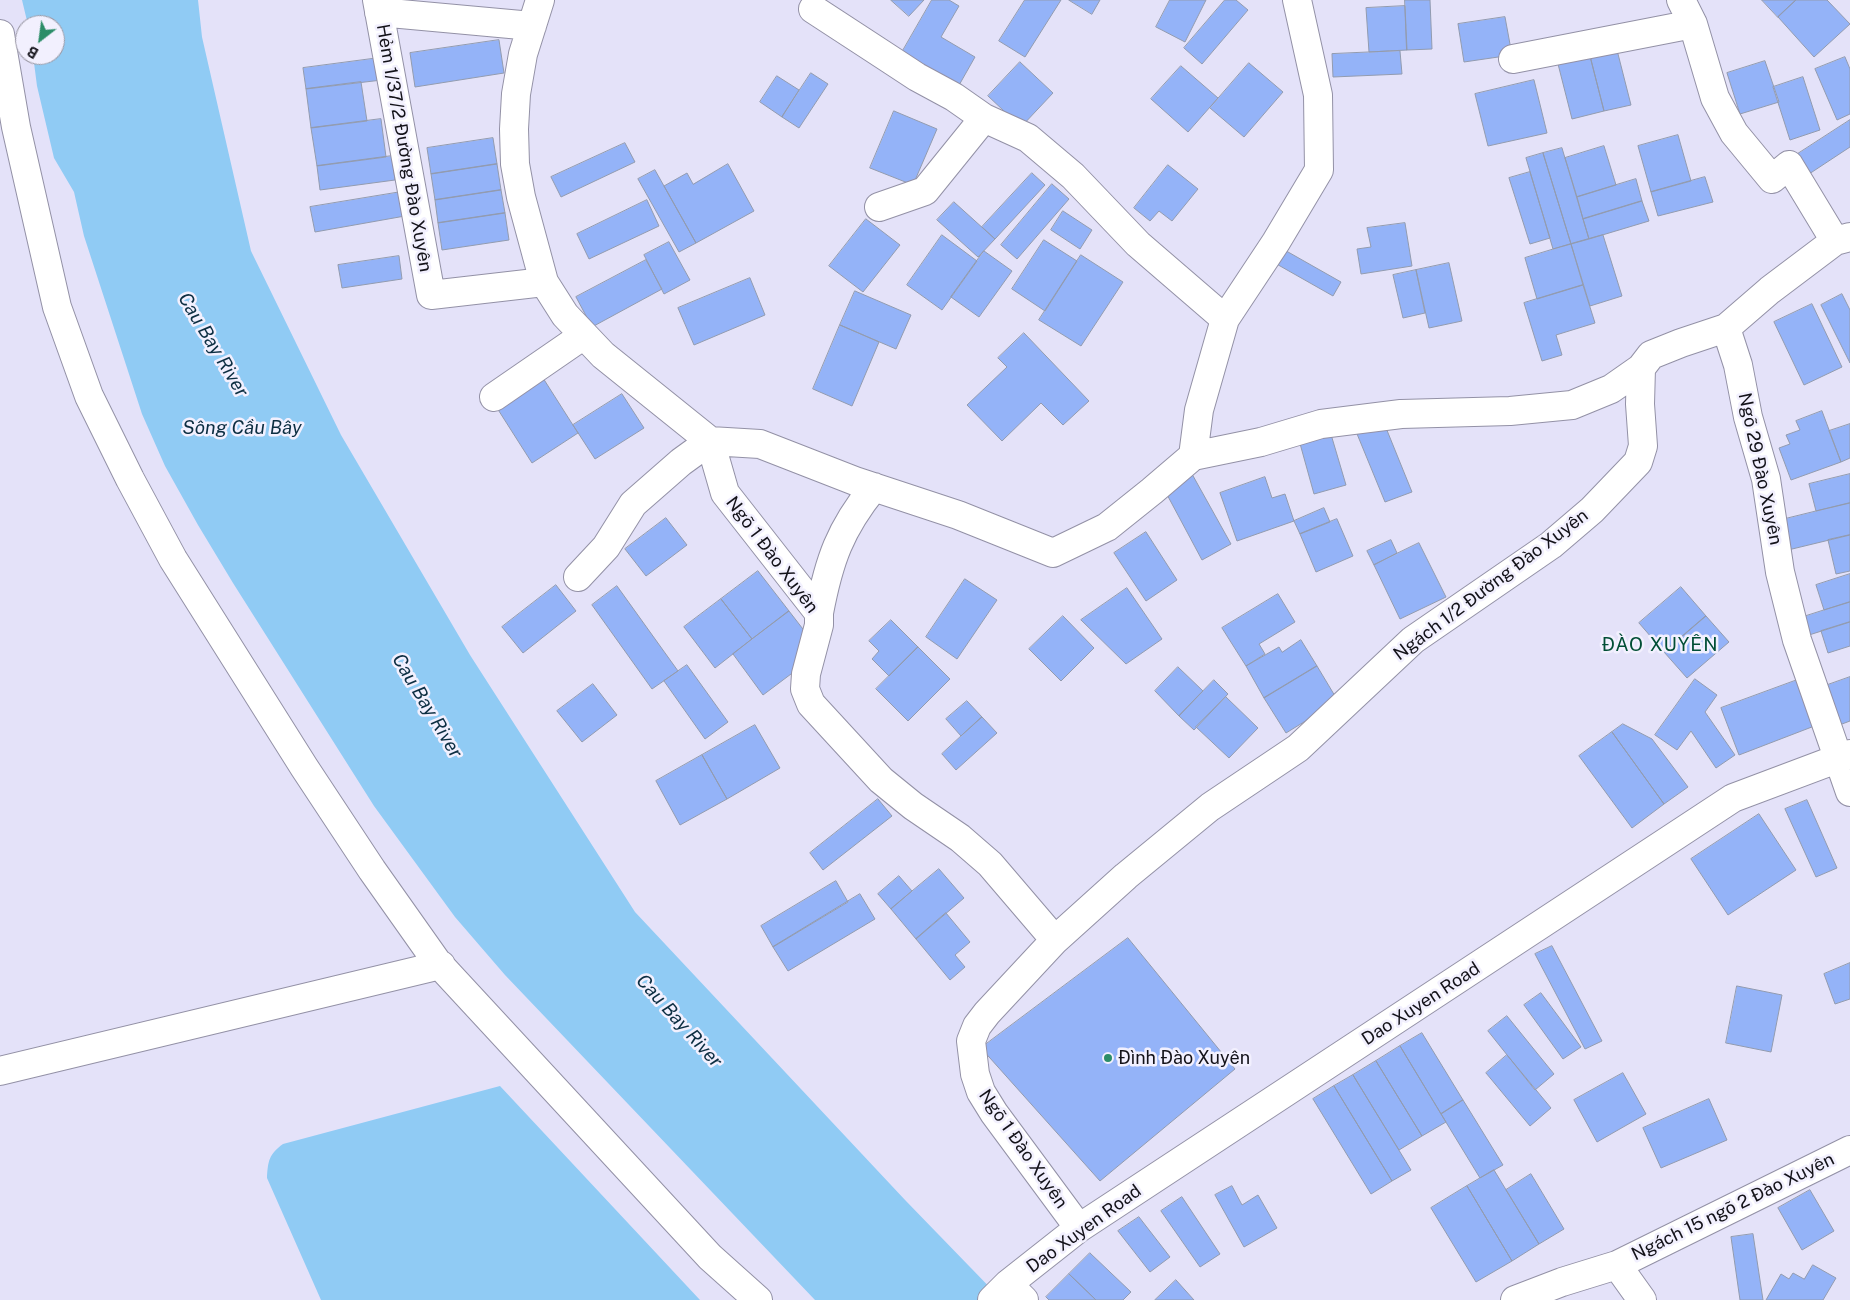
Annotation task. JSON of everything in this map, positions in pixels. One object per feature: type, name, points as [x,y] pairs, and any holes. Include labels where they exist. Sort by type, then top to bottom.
[{"type":"street","points":[[540,0],[523,54],[516,94],[515,164],[529,232],[544,282],[565,315],[603,355],[710,441],[760,444],[874,487],[958,515],[1052,553],[1107,527],[1192,456],[1261,442],[1321,424],[1401,414],[1510,411],[1572,405],[1611,389],[1641,368],[1652,355],[1726,328],[1770,290],[1842,239],[1789,165],[1772,179],[1734,133],[1715,98],[1687,12],[1512,59]]},
{"type":"street","points":[[1192,456],[1199,410],[1225,319],[1276,242],[1319,170],[1318,95],[1296,0]]},
{"type":"street","points":[[378,6],[532,26]]},
{"type":"street","name":"Hẻm 1/37/2 Đường Đào Xuyên","points":[[378,6],[431,295],[544,282]]},
{"type":"street","points":[[813,9],[917,77],[954,97],[984,118],[1028,138],[1073,176],[1138,244],[1225,319]]},
{"type":"street","points":[[0,34],[18,137],[57,307],[89,396],[130,479],[173,559],[356,846],[441,966],[710,1257],[758,1300]]},
{"type":"street","points":[[879,207],[925,191],[984,118]]},
{"type":"street","name":"Ngõ 29 Đào Xuyên","points":[[1726,328],[1738,365],[1748,417],[1766,479],[1780,572],[1797,640],[1843,756],[1850,792]]},
{"type":"street","points":[[494,396],[584,335]]},
{"type":"street","name":"Ngách 1/2 Đường Đào Xuyên","points":[[1055,940],[1120,881],[1203,813],[1298,748],[1413,640],[1550,545],[1592,510],[1638,462],[1643,446],[1640,404],[1641,368]]},
{"type":"street","points":[[578,577],[606,547],[633,504],[681,462],[710,441]]},
{"type":"street","name":"Ngõ 1 Đào Xuyên","points":[[710,441],[725,493],[819,613],[819,624],[806,674],[805,689],[811,704],[881,780],[912,806],[960,838],[990,864],[1055,940],[987,1012],[971,1041],[975,1074],[981,1092],[994,1113],[1079,1228]]},
{"type":"street","points":[[819,613],[824,587],[842,533],[856,509],[874,487]]},
{"type":"street","name":"Dao Xuyen Road","points":[[1008,1295],[1079,1228],[1733,798],[1843,756]]},
{"type":"street","points":[[0,1071],[441,966]]},
{"type":"street","name":"Ngách 15 ngõ 2 Đào Xuyên","points":[[1516,1300],[1562,1282],[1617,1265],[1850,1150]]},
{"type":"street","name":"Ngách 15 ngõ 2 Đào Xuyên","points":[[1617,1265],[1642,1300]]},
{"type":"water","name":"Sông Cầu Bây","points":[[22,0],[198,0],[202,37],[251,251],[341,435],[470,655],[635,912],[906,1201],[1002,1300],[815,1300],[505,975],[455,917],[374,806],[233,583],[165,466],[142,414],[84,236],[74,192],[54,158],[37,86],[34,65],[65,65],[65,15],[26,15]]},
{"type":"water","points":[[500,1086],[700,1300],[321,1300],[267,1178],[269,1162],[275,1151],[283,1144]]},
{"type":"building","points":[[891,0],[924,0],[909,16]]},
{"type":"building","points":[[932,0],[949,0],[959,6],[941,37],[975,57],[958,87],[901,54]]},
{"type":"building","points":[[1025,0],[1061,0],[1025,57],[999,41]]},
{"type":"building","points":[[1069,0],[1100,0],[1092,14]]},
{"type":"building","points":[[1170,0],[1206,0],[1185,42],[1156,27]]},
{"type":"building","points":[[1225,0],[1236,0],[1248,10],[1202,64],[1184,48]]},
{"type":"building","points":[[1405,0],[1430,0],[1432,49],[1407,50]]},
{"type":"building","points":[[1762,0],[1796,0],[1778,17]]},
{"type":"building","points":[[1796,0],[1827,0],[1850,24],[1814,57],[1778,17]]},
{"type":"building","points":[[1405,6],[1407,50],[1369,52],[1366,8]]},
{"type":"building","points":[[1505,17],[1512,55],[1464,62],[1458,24]]},
{"type":"building","points":[[499,40],[504,73],[415,87],[410,53]]},
{"type":"building","points":[[1617,50],[1631,105],[1604,111],[1590,56]]},
{"type":"building","points":[[1400,51],[1402,74],[1333,77],[1332,54]]},
{"type":"building","points":[[1590,56],[1604,111],[1572,119],[1558,64]]},
{"type":"building","points":[[1845,57],[1850,69],[1850,114],[1837,120],[1815,69]]},
{"type":"building","points":[[379,58],[382,80],[306,89],[303,68]]},
{"type":"building","points":[[1765,61],[1779,102],[1740,114],[1727,73]]},
{"type":"building","points":[[1020,62],[1053,93],[1021,127],[988,96]]},
{"type":"building","points":[[1249,63],[1283,92],[1244,137],[1210,108]]},
{"type":"building","points":[[1181,66],[1218,98],[1188,132],[1151,99]]},
{"type":"building","points":[[811,73],[828,84],[799,128],[782,117]]},
{"type":"building","points":[[777,76],[799,90],[782,117],[760,102]]},
{"type":"building","points":[[1803,77],[1820,130],[1790,140],[1773,87]]},
{"type":"building","points":[[1534,80],[1547,133],[1488,146],[1475,94]]},
{"type":"building","points":[[361,82],[367,121],[311,128],[306,89]]},
{"type":"building","points":[[894,111],[937,129],[913,185],[870,168]]},
{"type":"building","points":[[381,119],[386,157],[317,166],[311,128]]},
{"type":"building","points":[[1850,120],[1850,147],[1806,176],[1793,157]]},
{"type":"building","points":[[1678,135],[1691,181],[1651,192],[1638,146]]},
{"type":"building","points":[[493,138],[497,164],[431,174],[427,148]]},
{"type":"building","points":[[625,143],[635,162],[561,197],[551,177]]},
{"type":"building","points":[[1604,146],[1616,185],[1577,197],[1565,158]]},
{"type":"building","points":[[1562,148],[1589,239],[1571,244],[1543,153]]},
{"type":"building","points":[[1543,153],[1571,244],[1553,249],[1526,158]]},
{"type":"building","points":[[392,156],[395,180],[320,190],[317,166]]},
{"type":"building","points":[[497,164],[501,190],[435,200],[431,174]]},
{"type":"building","points":[[728,164],[754,211],[696,243],[664,186],[687,173],[693,184]]},
{"type":"building","points":[[1168,165],[1198,189],[1172,221],[1159,211],[1150,221],[1134,208]]},
{"type":"building","points":[[655,170],[696,243],[679,252],[638,179]]},
{"type":"building","points":[[1530,172],[1550,238],[1530,244],[1509,178]]},
{"type":"building","points":[[1032,173],[1045,185],[995,239],[982,227]]},
{"type":"building","points":[[1705,177],[1713,202],[1658,216],[1651,192]]},
{"type":"building","points":[[1636,179],[1642,201],[1583,219],[1577,197]]},
{"type":"building","points":[[1052,184],[1069,199],[1017,259],[1001,245]]},
{"type":"building","points":[[501,190],[505,213],[438,223],[435,200]]},
{"type":"building","points":[[401,192],[405,216],[315,232],[310,207]]},
{"type":"building","points":[[647,200],[659,226],[589,259],[577,234]]},
{"type":"building","points":[[1642,201],[1649,221],[1589,239],[1583,219]]},
{"type":"building","points":[[954,202],[995,239],[978,257],[937,220]]},
{"type":"building","points":[[1063,211],[1092,230],[1080,249],[1051,230]]},
{"type":"building","points":[[505,213],[509,240],[442,250],[438,223]]},
{"type":"building","points":[[866,219],[900,245],[863,292],[829,266]]},
{"type":"building","points":[[1405,223],[1412,266],[1361,274],[1357,249],[1371,247],[1367,228]]},
{"type":"building","points":[[942,235],[977,261],[942,310],[907,285]]},
{"type":"building","points":[[1603,235],[1622,296],[1590,306],[1571,244]]},
{"type":"building","points":[[1044,240],[1077,261],[1045,311],[1012,289]]},
{"type":"building","points":[[669,242],[690,280],[664,294],[644,255]]},
{"type":"building","points":[[1571,244],[1583,285],[1537,299],[1525,258]]},
{"type":"building","points":[[1281,248],[1341,282],[1333,296],[1273,262]]},
{"type":"building","points":[[984,251],[1012,271],[979,317],[951,297]]},
{"type":"building","points":[[1081,255],[1123,282],[1081,346],[1039,320]]},
{"type":"building","points":[[399,256],[402,279],[342,288],[338,265]]},
{"type":"building","points":[[646,260],[662,289],[592,327],[576,297]]},
{"type":"building","points":[[1449,263],[1462,321],[1429,328],[1416,270]]},
{"type":"building","points":[[1416,270],[1425,313],[1403,318],[1393,275]]},
{"type":"building","points":[[750,278],[765,315],[694,345],[678,308]]},
{"type":"building","points":[[1583,285],[1595,323],[1556,335],[1562,355],[1542,361],[1524,303]]},
{"type":"building","points":[[855,291],[911,315],[896,349],[840,325]]},
{"type":"building","points":[[1842,294],[1850,310],[1850,363],[1821,305]]},
{"type":"building","points":[[1812,304],[1842,367],[1804,385],[1774,322]]},
{"type":"building","points":[[840,325],[879,342],[852,406],[813,389]]},
{"type":"building","points":[[1024,333],[1089,401],[1063,425],[1041,403],[1002,441],[967,405],[1007,367],[998,358]]},
{"type":"building","points":[[543,378],[578,433],[532,463],[497,408]]},
{"type":"building","points":[[622,394],[644,428],[595,459],[573,425]]},
{"type":"building","points":[[1822,411],[1841,462],[1791,480],[1779,448],[1790,444],[1786,435],[1800,430],[1796,421]]},
{"type":"building","points":[[1382,418],[1412,492],[1385,502],[1355,429]]},
{"type":"building","points":[[1850,424],[1850,458],[1841,462],[1829,431]]},
{"type":"building","points":[[1330,431],[1346,485],[1314,494],[1299,440]]},
{"type":"building","points":[[1192,474],[1231,544],[1202,560],[1164,489]]},
{"type":"building","points":[[1850,474],[1850,503],[1816,511],[1809,484]]},
{"type":"building","points":[[1265,477],[1272,498],[1285,494],[1294,521],[1237,541],[1220,493]]},
{"type":"building","points":[[1850,503],[1850,535],[1788,550],[1781,520]]},
{"type":"building","points":[[1324,508],[1330,522],[1300,534],[1294,521]]},
{"type":"building","points":[[666,518],[687,545],[646,576],[625,549]]},
{"type":"building","points":[[1337,519],[1353,556],[1316,572],[1300,534]]},
{"type":"building","points":[[1146,532],[1177,580],[1146,601],[1114,553]]},
{"type":"building","points":[[1850,535],[1850,571],[1836,574],[1828,540]]},
{"type":"building","points":[[1391,540],[1397,553],[1374,565],[1367,551]]},
{"type":"building","points":[[1419,543],[1446,597],[1400,619],[1374,565]]},
{"type":"building","points":[[758,571],[789,611],[752,639],[721,599]]},
{"type":"building","points":[[1850,574],[1850,602],[1824,610],[1816,585]]},
{"type":"building","points":[[965,579],[997,600],[957,659],[926,637]]},
{"type":"building","points":[[556,585],[576,611],[523,653],[502,627]]},
{"type":"building","points":[[617,586],[678,671],[652,689],[592,605]]},
{"type":"building","points":[[1681,587],[1706,616],[1664,652],[1639,623]]},
{"type":"building","points":[[1127,588],[1162,639],[1126,664],[1081,620]]},
{"type":"building","points":[[1278,594],[1295,622],[1259,644],[1265,654],[1246,666],[1222,628]]},
{"type":"building","points":[[721,599],[752,639],[715,668],[684,627]]},
{"type":"building","points":[[1850,602],[1850,622],[1809,635],[1803,617]]},
{"type":"building","points":[[789,611],[806,633],[795,671],[763,695],[733,654]]},
{"type":"building","points":[[1063,616],[1094,648],[1061,681],[1029,649]]},
{"type":"building","points":[[1706,616],[1729,642],[1687,678],[1664,652]]},
{"type":"building","points":[[891,620],[918,647],[889,676],[872,659],[879,651],[869,641]]},
{"type":"building","points":[[1850,622],[1850,646],[1828,653],[1821,631]]},
{"type":"building","points":[[1301,640],[1317,666],[1264,698],[1246,666],[1279,647],[1282,652]]},
{"type":"building","points":[[918,647],[950,679],[908,721],[876,689]]},
{"type":"building","points":[[687,665],[728,722],[705,739],[664,681]]},
{"type":"building","points":[[1317,666],[1338,701],[1286,733],[1264,698]]},
{"type":"building","points":[[1178,667],[1203,691],[1179,716],[1155,691]]},
{"type":"building","points":[[1850,677],[1850,721],[1834,727],[1822,687]]},
{"type":"building","points":[[1695,679],[1717,695],[1705,712],[1735,755],[1716,768],[1691,731],[1677,750],[1655,735]]},
{"type":"building","points":[[1800,679],[1817,725],[1739,755],[1721,708]]},
{"type":"building","points":[[1214,680],[1228,694],[1194,730],[1179,716]]},
{"type":"building","points":[[593,684],[617,715],[582,742],[557,711]]},
{"type":"building","points":[[1226,697],[1258,728],[1229,758],[1196,727]]},
{"type":"building","points":[[967,701],[982,717],[961,736],[946,719]]},
{"type":"building","points":[[982,717],[997,733],[956,770],[942,754]]},
{"type":"building","points":[[1623,724],[1652,739],[1688,787],[1664,804],[1612,732]]},
{"type":"building","points":[[755,725],[780,768],[727,799],[702,755]]},
{"type":"building","points":[[1612,732],[1664,804],[1632,828],[1579,756]]},
{"type":"building","points":[[702,755],[727,799],[680,825],[656,781]]},
{"type":"building","points":[[878,799],[892,816],[823,870],[810,853]]},
{"type":"building","points":[[1807,800],[1837,868],[1816,877],[1785,809]]},
{"type":"building","points":[[1759,814],[1796,870],[1728,915],[1691,859]]},
{"type":"building","points":[[939,869],[964,898],[916,939],[891,909]]},
{"type":"building","points":[[899,876],[912,891],[891,909],[878,894]]},
{"type":"building","points":[[836,881],[848,902],[773,947],[761,926]]},
{"type":"building","points":[[860,894],[875,919],[788,971],[773,947]]},
{"type":"building","points":[[946,913],[970,942],[955,955],[965,967],[950,980],[916,939]]},
{"type":"building","name":"Đình Đào Xuyên","points":[[1128,938],[1235,1069],[1100,1181],[981,1048]]},
{"type":"building","points":[[1552,946],[1602,1041],[1585,1049],[1535,954]]},
{"type":"building","points":[[1850,963],[1850,999],[1835,1004],[1824,974]]},
{"type":"building","points":[[1737,986],[1782,995],[1771,1052],[1726,1043]]},
{"type":"building","points":[[1541,993],[1581,1047],[1563,1059],[1524,1005]]},
{"type":"building","points":[[1507,1016],[1554,1074],[1535,1090],[1488,1031]]},
{"type":"building","points":[[1422,1033],[1463,1100],[1441,1114],[1400,1046]]},
{"type":"building","points":[[1400,1046],[1446,1122],[1422,1136],[1376,1061]]},
{"type":"building","points":[[1507,1055],[1551,1108],[1530,1126],[1486,1073]]},
{"type":"building","points":[[1376,1061],[1422,1136],[1399,1150],[1353,1075]]},
{"type":"building","points":[[1623,1073],[1646,1114],[1597,1142],[1574,1100]]},
{"type":"building","points":[[1353,1075],[1411,1170],[1392,1181],[1334,1086]]},
{"type":"building","points":[[1334,1086],[1392,1181],[1371,1194],[1313,1099]]},
{"type":"building","points":[[1709,1099],[1727,1140],[1661,1168],[1643,1128]]},
{"type":"building","points":[[1463,1100],[1503,1165],[1480,1178],[1441,1114]]},
{"type":"building","points":[[1494,1170],[1539,1244],[1512,1261],[1467,1186]]},
{"type":"building","points":[[1531,1174],[1564,1229],[1539,1244],[1506,1190]]},
{"type":"building","points":[[1232,1186],[1242,1205],[1258,1195],[1277,1228],[1244,1247],[1215,1195]]},
{"type":"building","points":[[1467,1186],[1512,1261],[1476,1282],[1431,1208]]},
{"type":"building","points":[[1810,1190],[1834,1231],[1802,1250],[1778,1208]]},
{"type":"building","points":[[1182,1197],[1220,1254],[1200,1267],[1161,1211]]},
{"type":"building","points":[[1139,1217],[1170,1257],[1150,1272],[1118,1231]]},
{"type":"building","points":[[1753,1234],[1763,1300],[1740,1300],[1731,1237]]},
{"type":"building","points":[[1090,1253],[1131,1292],[1123,1300],[1096,1300],[1069,1274]]},
{"type":"building","points":[[1813,1265],[1836,1278],[1823,1300],[1766,1300],[1781,1274],[1789,1279],[1793,1273],[1804,1279]]},
{"type":"building","points":[[1069,1274],[1096,1300],[1049,1300],[1046,1297]]},
{"type":"building","points":[[1176,1280],[1194,1300],[1155,1300]]},
{"type":"place","name":"Đình Đào Xuyên","points":[[1108,1058]]},
{"type":"district","name":"ĐÀO XUYÊN","points":[[1660,645]]},
{"type":"water label","name":"Cau Bay River","points":[[213,345]]},
{"type":"water label","name":"Cau Bay River","points":[[427,706]]},
{"type":"water label","name":"Cau Bay River","points":[[679,1021]]}]
